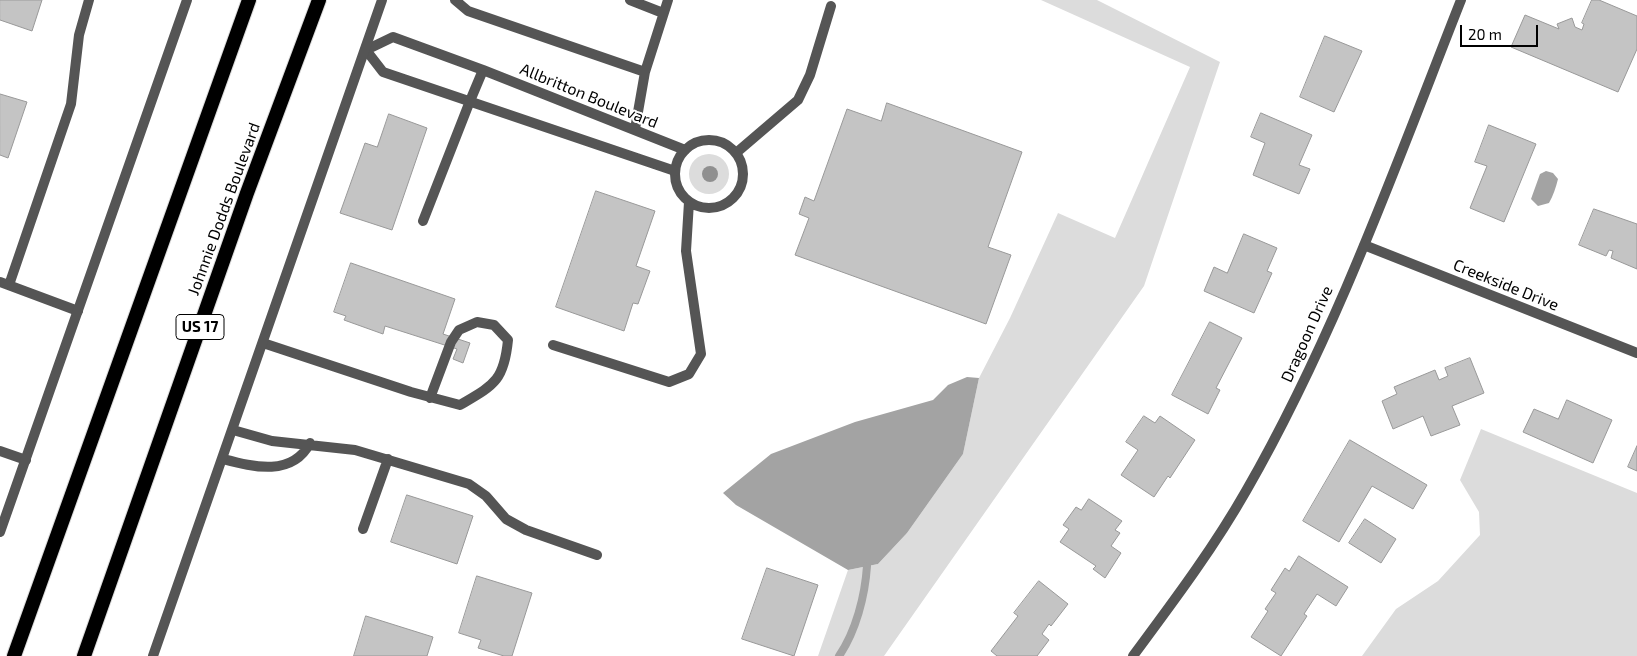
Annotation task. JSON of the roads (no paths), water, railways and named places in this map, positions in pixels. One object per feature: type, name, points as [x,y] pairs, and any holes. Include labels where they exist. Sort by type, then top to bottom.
[{"type":"highway","points":[[14,656],[248,0]]},
{"type":"highway","name":"Johnnie Dodds Boulevard","points":[[84,656],[247,192],[319,0]]},
{"type":"street","points":[[78,311],[5,284],[71,104],[79,35],[89,0]]},
{"type":"street","points":[[0,532],[188,0]]},
{"type":"street","points":[[153,656],[382,0]]},
{"type":"street","points":[[455,0],[468,11],[645,72]]},
{"type":"street","points":[[630,0],[663,13]]},
{"type":"street","points":[[635,129],[645,72],[668,0]]},
{"type":"street","name":"Dragoon Drive","points":[[1133,656],[1191,579],[1246,492],[1286,418],[1364,244],[1461,0]]},
{"type":"street","points":[[736,153],[798,100],[810,75],[831,6]]},
{"type":"street","name":"Allbritton Boulevard","points":[[366,50],[393,37],[483,70],[685,150]]},
{"type":"street","points":[[366,50],[383,72],[675,171]]},
{"type":"street","points":[[423,221],[483,70]]},
{"type":"street","points":[[711,140],[725,143],[736,153],[742,166],[742,182],[734,197],[720,206],[704,208],[689,202],[678,190],[675,171],[677,162],[685,150],[697,142],[711,140]]},
{"type":"street","points":[[553,345],[668,382],[689,374],[701,354],[686,251],[689,202]]},
{"type":"street","name":"Creekside Drive","points":[[1364,244],[1637,353]]},
{"type":"street","points":[[263,343],[430,398],[460,405],[490,388],[506,364],[508,340],[494,325],[477,322],[459,330],[451,342],[430,398]]},
{"type":"street","points":[[233,430],[272,441],[310,443],[355,450],[469,484],[486,496],[506,519],[526,530],[598,555]]},
{"type":"street","points":[[223,459],[249,466],[279,468],[304,455],[310,443]]},
{"type":"street","points":[[0,450],[26,460]]},
{"type":"street","points":[[363,529],[388,460]]},
{"type":"waterway","points":[[839,656],[850,636],[859,613],[867,566]]}]
